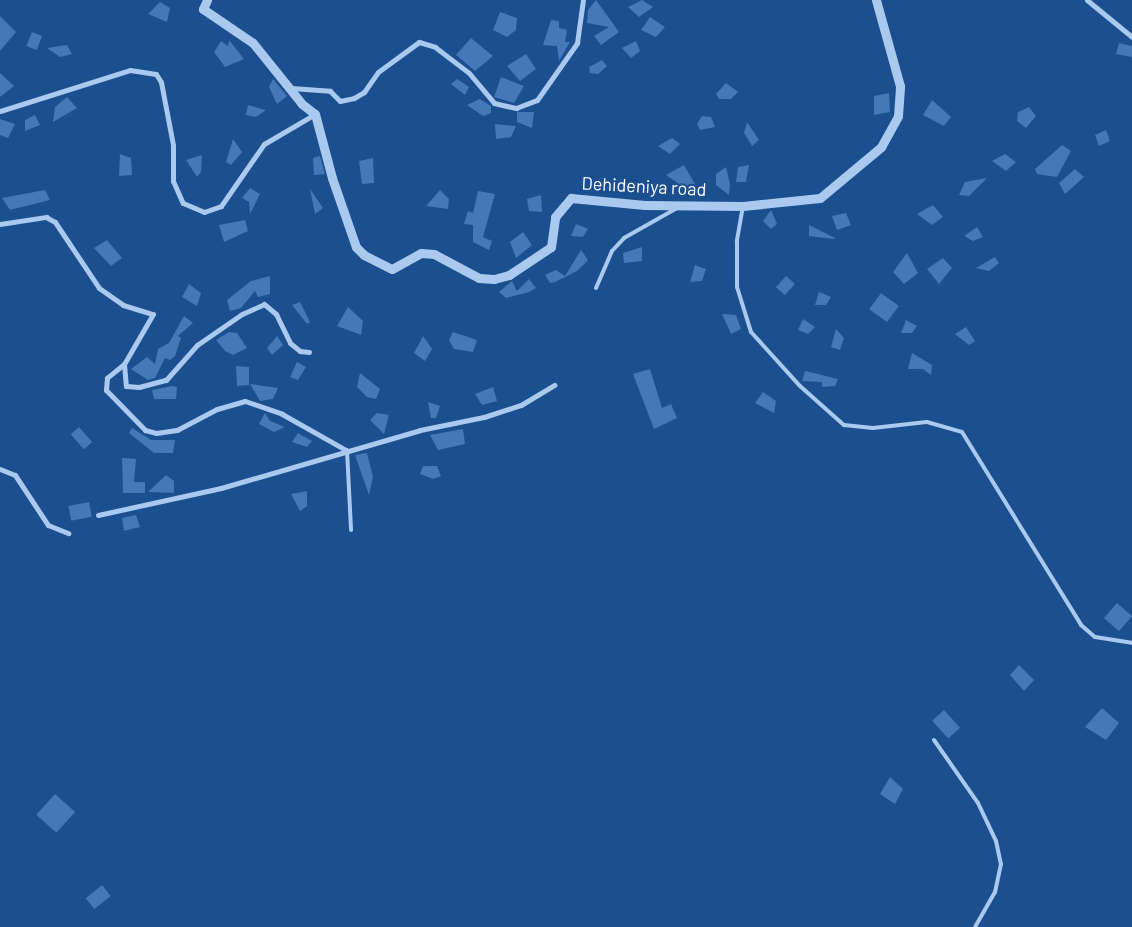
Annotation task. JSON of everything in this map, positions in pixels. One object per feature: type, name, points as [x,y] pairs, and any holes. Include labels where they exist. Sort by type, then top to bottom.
[{"type":"street","name":"Dehideniya road","points":[[208,0],[203,9],[253,43],[315,114],[332,178],[356,247],[364,255],[392,268],[421,253],[434,254],[479,278],[494,279],[509,274],[551,247],[555,217],[571,198],[680,206],[743,206],[820,198],[858,171],[881,147],[898,116],[900,86],[876,0]]},
{"type":"street","points":[[291,88],[330,91],[340,101],[354,98],[364,92],[378,72],[419,42],[435,47],[469,73],[494,104],[516,108],[537,100],[576,43],[582,0]]},
{"type":"street","points":[[1088,0],[1132,37]]},
{"type":"street","points":[[0,111],[130,70],[156,74],[161,82],[173,145],[173,181],[183,204],[204,212],[221,206],[264,144],[315,114]]},
{"type":"street","points":[[0,224],[46,217],[55,222],[99,288],[123,305],[153,314],[124,364],[107,378],[106,390],[145,430],[156,433],[177,430],[217,409],[245,401],[282,414],[346,450]]},
{"type":"street","points":[[124,364],[126,386],[139,387],[166,380],[197,345],[242,314],[264,304],[276,314],[290,342],[300,351],[309,352]]},
{"type":"street","points":[[98,515],[221,488],[346,450],[484,417],[521,405],[554,385]]},
{"type":"street","points":[[0,469],[15,475],[48,525],[68,533]]},
{"type":"lane","points":[[596,288],[612,251],[624,238],[680,206]]},
{"type":"lane","points":[[743,206],[737,241],[737,287],[751,332],[800,386],[844,425],[873,428],[927,422],[962,432],[1082,625],[1095,637],[1132,643]]},
{"type":"lane","points":[[346,450],[351,530]]},
{"type":"lane","points":[[934,740],[978,803],[996,841],[1000,864],[995,892],[975,927]]},
{"type":"building","points":[[596,0],[619,32],[601,45],[594,36],[609,27],[587,23],[588,10]]},
{"type":"building","points":[[642,0],[653,7],[639,17],[628,7]]},
{"type":"building","points":[[160,2],[170,8],[167,22],[148,14]]},
{"type":"building","points":[[500,12],[517,18],[516,30],[507,37],[493,30]]},
{"type":"building","points":[[0,16],[16,32],[0,51]]},
{"type":"building","points":[[650,17],[665,27],[656,37],[641,30]]},
{"type":"building","points":[[551,20],[559,21],[559,28],[567,30],[565,42],[570,42],[559,61],[557,46],[543,45]]},
{"type":"building","points":[[32,32],[42,36],[37,50],[26,46]]},
{"type":"building","points":[[471,38],[493,56],[475,71],[456,55]]},
{"type":"building","points":[[229,40],[244,59],[225,67],[214,52],[221,41],[228,46]]},
{"type":"building","points":[[636,41],[640,51],[631,58],[622,48]]},
{"type":"building","points":[[1119,43],[1132,46],[1132,57],[1116,54]]},
{"type":"building","points":[[67,45],[72,54],[60,57],[47,48]]},
{"type":"building","points":[[526,54],[536,69],[520,81],[507,66]]},
{"type":"building","points":[[602,60],[607,66],[598,74],[590,73],[589,67]]},
{"type":"building","points":[[0,73],[14,86],[0,97]]},
{"type":"building","points":[[501,77],[524,86],[514,103],[494,97]]},
{"type":"building","points":[[273,79],[287,96],[277,104],[269,87]]},
{"type":"building","points":[[457,79],[469,87],[465,95],[451,84]]},
{"type":"building","points":[[726,83],[738,92],[731,99],[719,99],[716,94]]},
{"type":"building","points":[[889,93],[890,112],[874,115],[874,96]]},
{"type":"building","points":[[67,97],[77,108],[53,122],[55,107]]},
{"type":"building","points":[[480,99],[491,106],[491,113],[483,116],[467,105]]},
{"type":"building","points":[[932,100],[951,117],[944,126],[923,115]]},
{"type":"building","points":[[248,105],[266,110],[256,117],[246,115]]},
{"type":"building","points":[[1029,107],[1036,116],[1026,128],[1017,121],[1018,112]]},
{"type":"building","points":[[517,112],[534,112],[532,128],[517,122]]},
{"type":"building","points":[[35,115],[40,125],[25,131],[25,120]]},
{"type":"building","points":[[702,116],[711,117],[715,127],[700,130],[697,124]]},
{"type":"building","points":[[0,119],[15,124],[8,138],[0,135]]},
{"type":"building","points":[[747,122],[759,140],[752,146],[744,133]]},
{"type":"building","points":[[495,124],[516,126],[511,137],[496,139]]},
{"type":"building","points":[[1106,130],[1110,141],[1099,146],[1095,135]]},
{"type":"building","points":[[672,138],[680,144],[670,154],[658,146]]},
{"type":"building","points":[[233,139],[242,152],[231,165],[226,162]]},
{"type":"building","points":[[1062,145],[1071,151],[1057,177],[1037,174],[1035,169]]},
{"type":"building","points":[[120,154],[131,158],[132,175],[119,176]]},
{"type":"building","points":[[1005,154],[1016,162],[1006,171],[992,161]]},
{"type":"building","points":[[202,155],[201,172],[197,177],[186,160]]},
{"type":"building","points":[[320,156],[325,174],[314,175],[313,158]]},
{"type":"building","points":[[373,158],[374,183],[362,184],[359,161]]},
{"type":"building","points":[[684,165],[696,186],[682,186],[666,175]]},
{"type":"building","points":[[749,165],[746,182],[736,182],[738,167]]},
{"type":"building","points":[[726,167],[730,184],[729,195],[716,185],[716,174]]},
{"type":"building","points":[[1075,169],[1084,177],[1065,194],[1059,183]]},
{"type":"building","points":[[987,178],[969,196],[959,195],[965,182]]},
{"type":"building","points":[[250,188],[260,194],[250,214],[249,202],[242,198]]},
{"type":"building","points":[[310,189],[323,208],[315,214]]},
{"type":"building","points":[[45,190],[50,200],[10,210],[2,198]]},
{"type":"building","points":[[440,190],[449,199],[448,209],[426,206]]},
{"type":"building","points":[[478,191],[495,194],[483,237],[492,241],[489,250],[473,242],[473,225],[464,224],[468,211],[473,213]]},
{"type":"building","points":[[541,195],[542,212],[529,211],[527,199]]},
{"type":"building","points":[[933,205],[943,217],[932,225],[917,214]]},
{"type":"building","points":[[771,210],[777,224],[771,229],[763,221]]},
{"type":"building","points":[[846,213],[851,225],[837,230],[832,216]]},
{"type":"building","points":[[245,220],[248,231],[224,242],[219,225]]},
{"type":"building","points":[[576,224],[588,229],[583,237],[571,236]]},
{"type":"building","points":[[809,225],[835,238],[809,236]]},
{"type":"building","points":[[977,227],[983,237],[973,241],[964,236]]},
{"type":"building","points":[[523,232],[532,245],[516,258],[510,242]]},
{"type":"building","points":[[107,240],[122,258],[111,266],[94,248]]},
{"type":"building","points":[[642,247],[642,261],[624,263],[623,253]]},
{"type":"building","points":[[581,250],[588,260],[577,271],[550,283],[545,275],[556,270],[565,276]]},
{"type":"building","points":[[907,253],[918,273],[904,284],[893,272]]},
{"type":"building","points":[[995,257],[999,263],[989,271],[976,268]]},
{"type":"building","points":[[943,258],[952,268],[939,284],[927,269]]},
{"type":"building","points":[[695,265],[706,269],[702,281],[690,282]]},
{"type":"building","points":[[270,276],[270,294],[258,297],[255,291],[241,308],[230,311],[227,300],[251,281]]},
{"type":"building","points":[[786,276],[795,284],[785,295],[776,287]]},
{"type":"building","points":[[529,279],[536,288],[529,292],[506,298],[499,292],[512,281],[517,291]]},
{"type":"building","points":[[189,284],[201,293],[197,306],[182,297]]},
{"type":"building","points":[[819,292],[831,297],[826,305],[815,305]]},
{"type":"building","points":[[881,293],[899,306],[887,322],[869,309]]},
{"type":"building","points":[[300,302],[310,322],[307,324],[292,305]]},
{"type":"building","points":[[348,307],[363,321],[361,335],[337,326]]},
{"type":"building","points":[[722,314],[736,315],[741,329],[731,334]]},
{"type":"building","points":[[184,316],[193,323],[178,336],[181,338],[175,356],[170,360],[165,358],[155,378],[148,380],[131,369],[147,357],[155,364],[158,349],[169,343]]},
{"type":"building","points":[[803,319],[815,327],[808,334],[798,330]]},
{"type":"building","points":[[906,320],[917,326],[912,333],[901,333]]},
{"type":"building","points":[[966,327],[975,341],[969,345],[955,334]]},
{"type":"building","points":[[836,329],[844,338],[840,350],[831,347]]},
{"type":"building","points":[[229,332],[237,333],[247,348],[233,355],[225,351],[216,340]]},
{"type":"building","points":[[453,332],[477,340],[473,352],[454,349],[449,340]]},
{"type":"building","points":[[277,336],[283,345],[272,355],[267,348]]},
{"type":"building","points":[[423,336],[432,349],[425,361],[414,353]]},
{"type":"building","points":[[912,353],[932,365],[931,375],[923,369],[908,369]]},
{"type":"building","points":[[297,362],[306,367],[298,380],[290,377]]},
{"type":"building","points":[[236,366],[249,367],[249,385],[237,386]]},
{"type":"building","points":[[650,369],[662,408],[671,404],[677,418],[654,429],[633,374]]},
{"type":"building","points":[[805,371],[838,379],[835,386],[822,387],[822,382],[802,381]]},
{"type":"building","points":[[360,373],[380,389],[376,399],[367,397],[357,387]]},
{"type":"building","points":[[250,384],[278,388],[273,399],[260,401]]},
{"type":"building","points":[[172,386],[177,387],[176,399],[154,399],[152,390]]},
{"type":"building","points":[[493,387],[497,401],[482,405],[475,394]]},
{"type":"building","points":[[763,392],[776,401],[774,413],[755,403]]},
{"type":"building","points":[[428,402],[440,406],[436,418],[431,418]]},
{"type":"building","points":[[265,413],[270,421],[285,427],[274,432],[259,424]]},
{"type":"building","points":[[377,413],[389,415],[384,434],[370,420]]},
{"type":"building","points":[[79,427],[92,442],[84,449],[71,434]]},
{"type":"building","points":[[132,428],[151,440],[175,440],[173,453],[154,453],[129,433]]},
{"type":"building","points":[[463,429],[465,444],[438,450],[430,435]]},
{"type":"building","points":[[298,433],[312,441],[307,447],[292,442]]},
{"type":"building","points":[[367,453],[373,477],[369,495],[355,455]]},
{"type":"building","points":[[122,458],[136,459],[134,482],[145,482],[145,493],[123,493]]},
{"type":"building","points":[[423,466],[437,466],[441,476],[433,479],[420,474]]},
{"type":"building","points":[[166,475],[174,481],[174,493],[148,492]]},
{"type":"building","points":[[307,491],[307,506],[300,511],[291,494]]},
{"type":"building","points":[[89,502],[92,517],[71,521],[68,506]]},
{"type":"building","points":[[136,515],[140,527],[124,531],[122,518]]},
{"type":"building","points":[[1117,603],[1132,616],[1119,631],[1104,618]]},
{"type":"building","points":[[1019,665],[1034,680],[1024,691],[1010,675]]},
{"type":"building","points":[[1102,708],[1119,723],[1106,740],[1085,727]]},
{"type":"building","points":[[944,710],[960,728],[948,739],[932,721]]},
{"type":"building","points":[[890,777],[903,789],[895,804],[880,794]]},
{"type":"building","points":[[55,794],[75,812],[56,833],[36,815]]},
{"type":"building","points":[[102,885],[111,896],[94,909],[86,898]]}]
